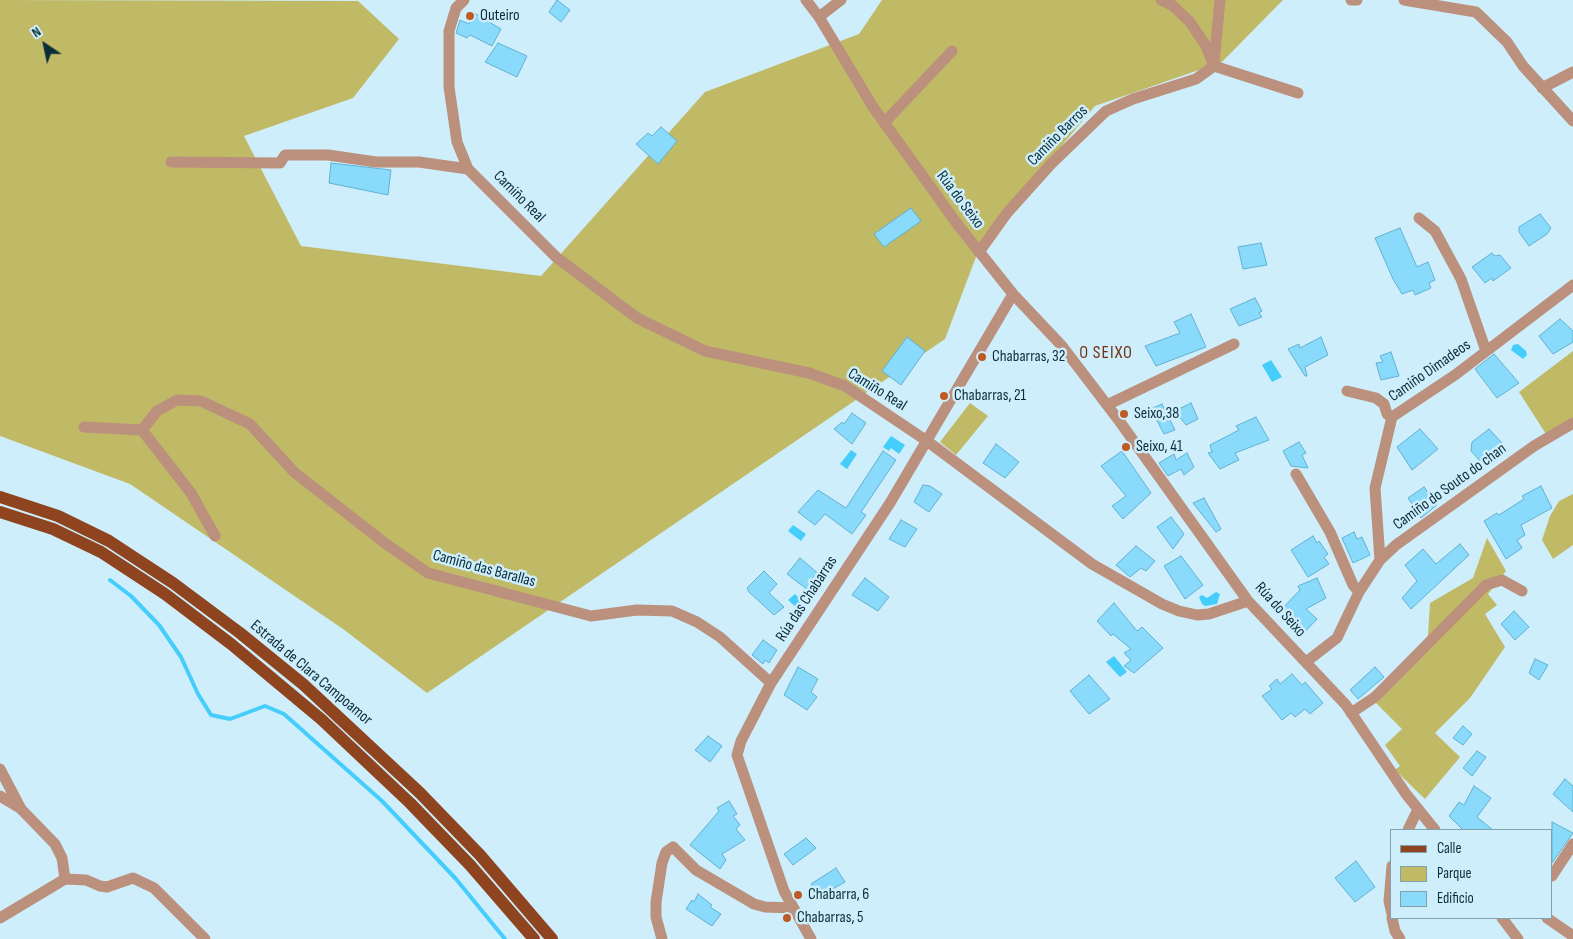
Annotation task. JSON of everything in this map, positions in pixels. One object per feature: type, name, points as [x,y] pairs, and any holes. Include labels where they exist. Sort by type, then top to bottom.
[{"type":"main road","name":"Estrada de Clara Campoamor","points":[[0,498],[58,516],[109,541],[173,583],[304,685],[420,793],[480,855],[552,939]]},
{"type":"main road","name":"Estrada de Clara Campoamor","points":[[0,512],[53,529],[101,552],[158,590],[231,644],[321,719],[410,803],[470,865],[534,939]]},
{"type":"street","name":"Camiño Real","points":[[464,0],[456,8],[449,31],[449,87],[456,142],[468,169],[556,256],[637,318],[705,351],[809,372],[845,386],[927,441],[1092,564],[1162,604],[1179,611],[1197,615],[1209,614],[1248,601]]},
{"type":"street","name":"Rúa do Seixo","points":[[806,0],[819,17],[844,62],[884,123],[979,252],[1013,294],[1062,346],[1107,405],[1248,601],[1331,687],[1434,829]]},
{"type":"street","points":[[819,17],[841,0]]},
{"type":"street","points":[[1161,0],[1172,5],[1190,22],[1206,46],[1214,66]]},
{"type":"street","points":[[1214,66],[1220,0]]},
{"type":"street","points":[[1351,0],[1357,0]]},
{"type":"street","points":[[1404,0],[1476,12],[1508,42],[1523,66],[1573,121]]},
{"type":"street","points":[[884,123],[952,51]]},
{"type":"street","points":[[1214,66],[1298,93]]},
{"type":"street","name":"Camiño Barros","points":[[979,252],[1007,214],[1051,164],[1106,111],[1196,79],[1214,66]]},
{"type":"street","points":[[1542,88],[1573,72]]},
{"type":"street","name":"Camiño Real","points":[[171,162],[280,163],[285,155],[328,155],[376,162],[419,162],[468,169]]},
{"type":"street","name":"Camiño Dimadeos","points":[[1419,218],[1434,231],[1461,279],[1486,351]]},
{"type":"street","name":"Camiño Dimadeos","points":[[1380,560],[1375,488],[1392,417],[1486,351],[1573,285]]},
{"type":"street","name":"Rúa das Chabarras","points":[[811,939],[781,883],[737,755],[746,728],[771,683],[890,503],[1013,294]]},
{"type":"street","points":[[1107,405],[1234,344]]},
{"type":"street","name":"Camiño Dimadeos","points":[[1347,391],[1376,398],[1384,404],[1387,414],[1392,417]]},
{"type":"street","name":"Camiño das Barallas","points":[[142,430],[156,411],[177,400],[201,401],[250,424],[294,472],[386,544],[428,573],[591,616],[637,610],[672,611],[697,622],[720,637],[771,683]]},
{"type":"street","name":"Camiño do Souto do chan","points":[[1306,662],[1337,638],[1359,592],[1380,560],[1396,545],[1534,446],[1573,423]]},
{"type":"street","points":[[84,427],[142,430],[192,493],[215,536]]},
{"type":"street","points":[[1296,474],[1330,532],[1353,585],[1359,592]]},
{"type":"street","points":[[1351,713],[1386,686],[1486,585],[1502,580],[1522,591]]},
{"type":"street","points":[[0,769],[21,809]]},
{"type":"street","points":[[0,796],[21,809],[55,844],[62,858],[65,878]]},
{"type":"street","points":[[1408,829],[1418,809]]},
{"type":"street","points":[[1553,874],[1573,844]]},
{"type":"street","points":[[662,939],[656,917],[656,902],[662,863],[666,852],[674,847],[696,870],[754,904],[765,907],[793,908]]},
{"type":"street","points":[[0,918],[65,878],[86,880],[107,887],[134,878],[154,888],[205,939]]},
{"type":"street","points":[[1390,889],[1390,905]]},
{"type":"street","points":[[1392,919],[1395,931],[1400,939]]},
{"type":"street","points":[[1506,919],[1518,939]]},
{"type":"street","points":[[1548,919],[1573,936]]},
{"type":"green space","points":[[0,0],[358,1],[399,39],[353,98],[244,136],[301,246],[541,276],[705,92],[859,34],[882,0],[1283,0],[1216,68],[1199,70],[1095,106],[982,241],[945,339],[427,693],[343,629],[130,484],[0,436]]},
{"type":"green space","points":[[1573,351],[1573,420],[1546,434],[1519,392]]},
{"type":"green space","points":[[970,403],[988,416],[956,455],[940,442]]},
{"type":"green space","points":[[1573,494],[1573,545],[1553,559],[1542,540],[1550,516],[1559,501]]},
{"type":"green space","points":[[1487,538],[1506,571],[1488,594],[1497,605],[1485,614],[1505,647],[1470,698],[1435,733],[1460,757],[1425,799],[1395,770],[1400,766],[1385,745],[1402,729],[1374,701],[1402,674],[1428,635],[1430,603],[1473,578]]},
{"type":"water","points":[[1518,344],[1526,351],[1527,355],[1523,359],[1511,350],[1513,345]]},
{"type":"water","points":[[1271,360],[1282,377],[1272,382],[1262,365]]},
{"type":"water","points":[[891,436],[905,445],[899,454],[891,448],[889,451],[883,447]]},
{"type":"water","points":[[851,450],[857,454],[847,469],[840,464]]},
{"type":"water","points":[[793,525],[806,534],[801,541],[788,531]]},
{"type":"water","points":[[1216,592],[1220,594],[1217,604],[1205,606],[1202,604],[1199,597],[1202,595],[1207,598]]},
{"type":"water","points":[[795,594],[807,606],[798,614],[797,608],[788,600]]},
{"type":"water","points":[[1114,656],[1127,672],[1120,677],[1106,662]]},
{"type":"building","points":[[557,0],[570,10],[561,22],[549,12]]},
{"type":"building","points":[[474,13],[501,29],[492,46],[470,35],[467,38],[456,33],[460,20],[469,24]]},
{"type":"building","points":[[498,43],[527,56],[517,77],[485,62]]},
{"type":"building","points":[[661,127],[677,141],[658,164],[636,144],[648,133],[652,136]]},
{"type":"building","points":[[331,163],[391,170],[388,195],[329,183]]},
{"type":"building","points":[[911,208],[921,221],[884,247],[874,234]]},
{"type":"building","points":[[1540,214],[1551,228],[1547,234],[1529,246],[1519,232],[1519,227]]},
{"type":"building","points":[[1400,228],[1417,267],[1428,262],[1435,280],[1429,283],[1431,288],[1415,295],[1413,290],[1402,294],[1393,279],[1375,238]]},
{"type":"building","points":[[1261,243],[1267,265],[1243,269],[1238,247]]},
{"type":"building","points":[[1492,253],[1495,256],[1500,255],[1511,268],[1493,281],[1492,278],[1485,283],[1472,267]]},
{"type":"building","points":[[1255,298],[1262,311],[1259,313],[1262,317],[1239,326],[1230,309]]},
{"type":"building","points":[[1191,314],[1206,347],[1156,366],[1145,346],[1180,333],[1174,322]]},
{"type":"building","points":[[1560,319],[1573,331],[1573,342],[1553,354],[1539,336]]},
{"type":"building","points":[[907,337],[925,351],[901,385],[882,371]]},
{"type":"building","points":[[1321,337],[1328,355],[1305,367],[1307,376],[1305,376],[1288,349],[1299,344],[1300,348]]},
{"type":"building","points":[[1391,352],[1399,376],[1381,380],[1376,363],[1383,362],[1380,356]]},
{"type":"building","points":[[1494,354],[1519,383],[1497,398],[1475,369]]},
{"type":"building","points":[[1191,403],[1198,419],[1186,425],[1175,411]]},
{"type":"building","points":[[1162,404],[1175,430],[1164,434],[1151,409]]},
{"type":"building","points":[[852,413],[866,423],[852,444],[834,429],[842,422],[844,424]]},
{"type":"building","points":[[1256,417],[1269,440],[1235,453],[1239,460],[1220,469],[1208,453],[1212,452],[1210,445],[1239,430],[1236,426]]},
{"type":"building","points":[[1420,429],[1438,449],[1412,470],[1397,447]]},
{"type":"building","points":[[1489,429],[1503,444],[1481,462],[1471,451],[1472,442]]},
{"type":"building","points":[[1299,442],[1306,453],[1302,455],[1308,468],[1291,466],[1283,451]]},
{"type":"building","points":[[996,444],[1019,462],[1005,478],[983,463]]},
{"type":"building","points":[[883,451],[896,460],[861,512],[866,515],[852,534],[825,514],[815,525],[798,512],[818,490],[846,508]]},
{"type":"building","points":[[1122,451],[1151,493],[1123,519],[1112,506],[1126,496],[1101,466]]},
{"type":"building","points":[[1187,453],[1194,467],[1184,475],[1181,469],[1168,476],[1159,463],[1174,454],[1176,460]]},
{"type":"building","points":[[923,485],[930,486],[942,494],[929,512],[914,502]]},
{"type":"building","points":[[1541,486],[1552,508],[1521,525],[1525,535],[1517,540],[1522,548],[1506,559],[1484,521],[1497,513],[1499,515],[1524,499],[1522,496]]},
{"type":"building","points":[[1424,487],[1437,505],[1421,518],[1408,498]]},
{"type":"building","points":[[1204,498],[1221,529],[1216,532],[1193,503]]},
{"type":"building","points":[[1171,517],[1184,534],[1173,549],[1157,527]]},
{"type":"building","points":[[901,520],[917,529],[905,547],[889,539]]},
{"type":"building","points":[[1354,532],[1357,539],[1362,537],[1370,555],[1353,563],[1342,538]]},
{"type":"building","points":[[1313,536],[1328,554],[1324,557],[1329,564],[1308,577],[1291,550]]},
{"type":"building","points":[[1460,544],[1469,555],[1411,609],[1402,598],[1417,581],[1405,565],[1423,549],[1436,564]]},
{"type":"building","points":[[1136,546],[1155,561],[1146,571],[1141,568],[1130,577],[1116,565]]},
{"type":"building","points":[[1181,556],[1203,585],[1185,599],[1164,566]]},
{"type":"building","points":[[800,558],[821,576],[808,590],[787,574]]},
{"type":"building","points":[[764,571],[777,584],[769,593],[784,607],[774,615],[747,588]]},
{"type":"building","points":[[865,578],[889,597],[878,611],[852,595]]},
{"type":"building","points":[[1317,578],[1326,598],[1306,609],[1317,619],[1302,635],[1279,612],[1300,590],[1298,586]]},
{"type":"building","points":[[1114,603],[1137,631],[1142,627],[1163,648],[1134,673],[1124,666],[1131,660],[1124,653],[1131,649],[1113,634],[1111,636],[1097,621]]},
{"type":"building","points":[[1514,611],[1529,627],[1515,640],[1501,624]]},
{"type":"building","points":[[763,640],[777,650],[769,663],[765,660],[763,664],[752,655]]},
{"type":"building","points":[[1535,659],[1548,665],[1539,680],[1529,673]]},
{"type":"building","points":[[798,667],[818,679],[811,692],[817,697],[807,710],[784,695]]},
{"type":"building","points":[[1375,667],[1384,677],[1358,699],[1350,690]]},
{"type":"building","points":[[1292,674],[1302,685],[1305,682],[1323,703],[1310,714],[1305,709],[1295,717],[1291,713],[1282,720],[1262,696],[1272,689],[1269,686],[1277,679],[1280,684]]},
{"type":"building","points":[[1089,675],[1110,699],[1089,714],[1070,691]]},
{"type":"building","points":[[1463,726],[1472,734],[1463,745],[1453,738]]},
{"type":"building","points":[[708,736],[722,746],[710,762],[695,750]]},
{"type":"building","points":[[1477,751],[1486,757],[1472,776],[1463,768]]},
{"type":"building","points":[[1565,779],[1573,786],[1573,812],[1553,794]]},
{"type":"building","points":[[1474,786],[1491,798],[1477,817],[1492,829],[1462,829],[1449,816],[1459,802],[1464,805]]},
{"type":"building","points":[[729,801],[737,814],[733,816],[740,825],[736,829],[745,840],[722,854],[726,860],[720,869],[690,845],[719,811],[717,808]]},
{"type":"building","points":[[1552,822],[1573,833],[1553,862],[1553,829]]},
{"type":"building","points":[[806,838],[816,848],[793,865],[784,854]]},
{"type":"building","points":[[1356,861],[1375,887],[1355,902],[1335,878]]},
{"type":"building","points":[[836,868],[845,882],[819,897],[811,884]]},
{"type":"building","points":[[698,894],[712,905],[710,907],[721,914],[712,926],[686,909],[692,900],[694,902]]},
{"type":"waterway","points":[[110,580],[131,596],[159,625],[181,657],[198,694],[211,715],[230,719],[265,706],[284,714],[382,801],[456,879],[505,939]]},
{"type":"place","name":"Outeiro","points":[[470,16]]},
{"type":"place","name":"Chabarras, 32","points":[[982,357]]},
{"type":"place","name":"Chabarras, 21","points":[[944,396]]},
{"type":"place","name":"Seixo,38","points":[[1124,414]]},
{"type":"place","name":"Seixo, 41","points":[[1126,447]]},
{"type":"place","name":"Chabarra, 6","points":[[798,895]]},
{"type":"place","name":"Chabarras, 5","points":[[787,918]]},
{"type":"district","name":"O SEIXO","points":[[1106,353]]}]
